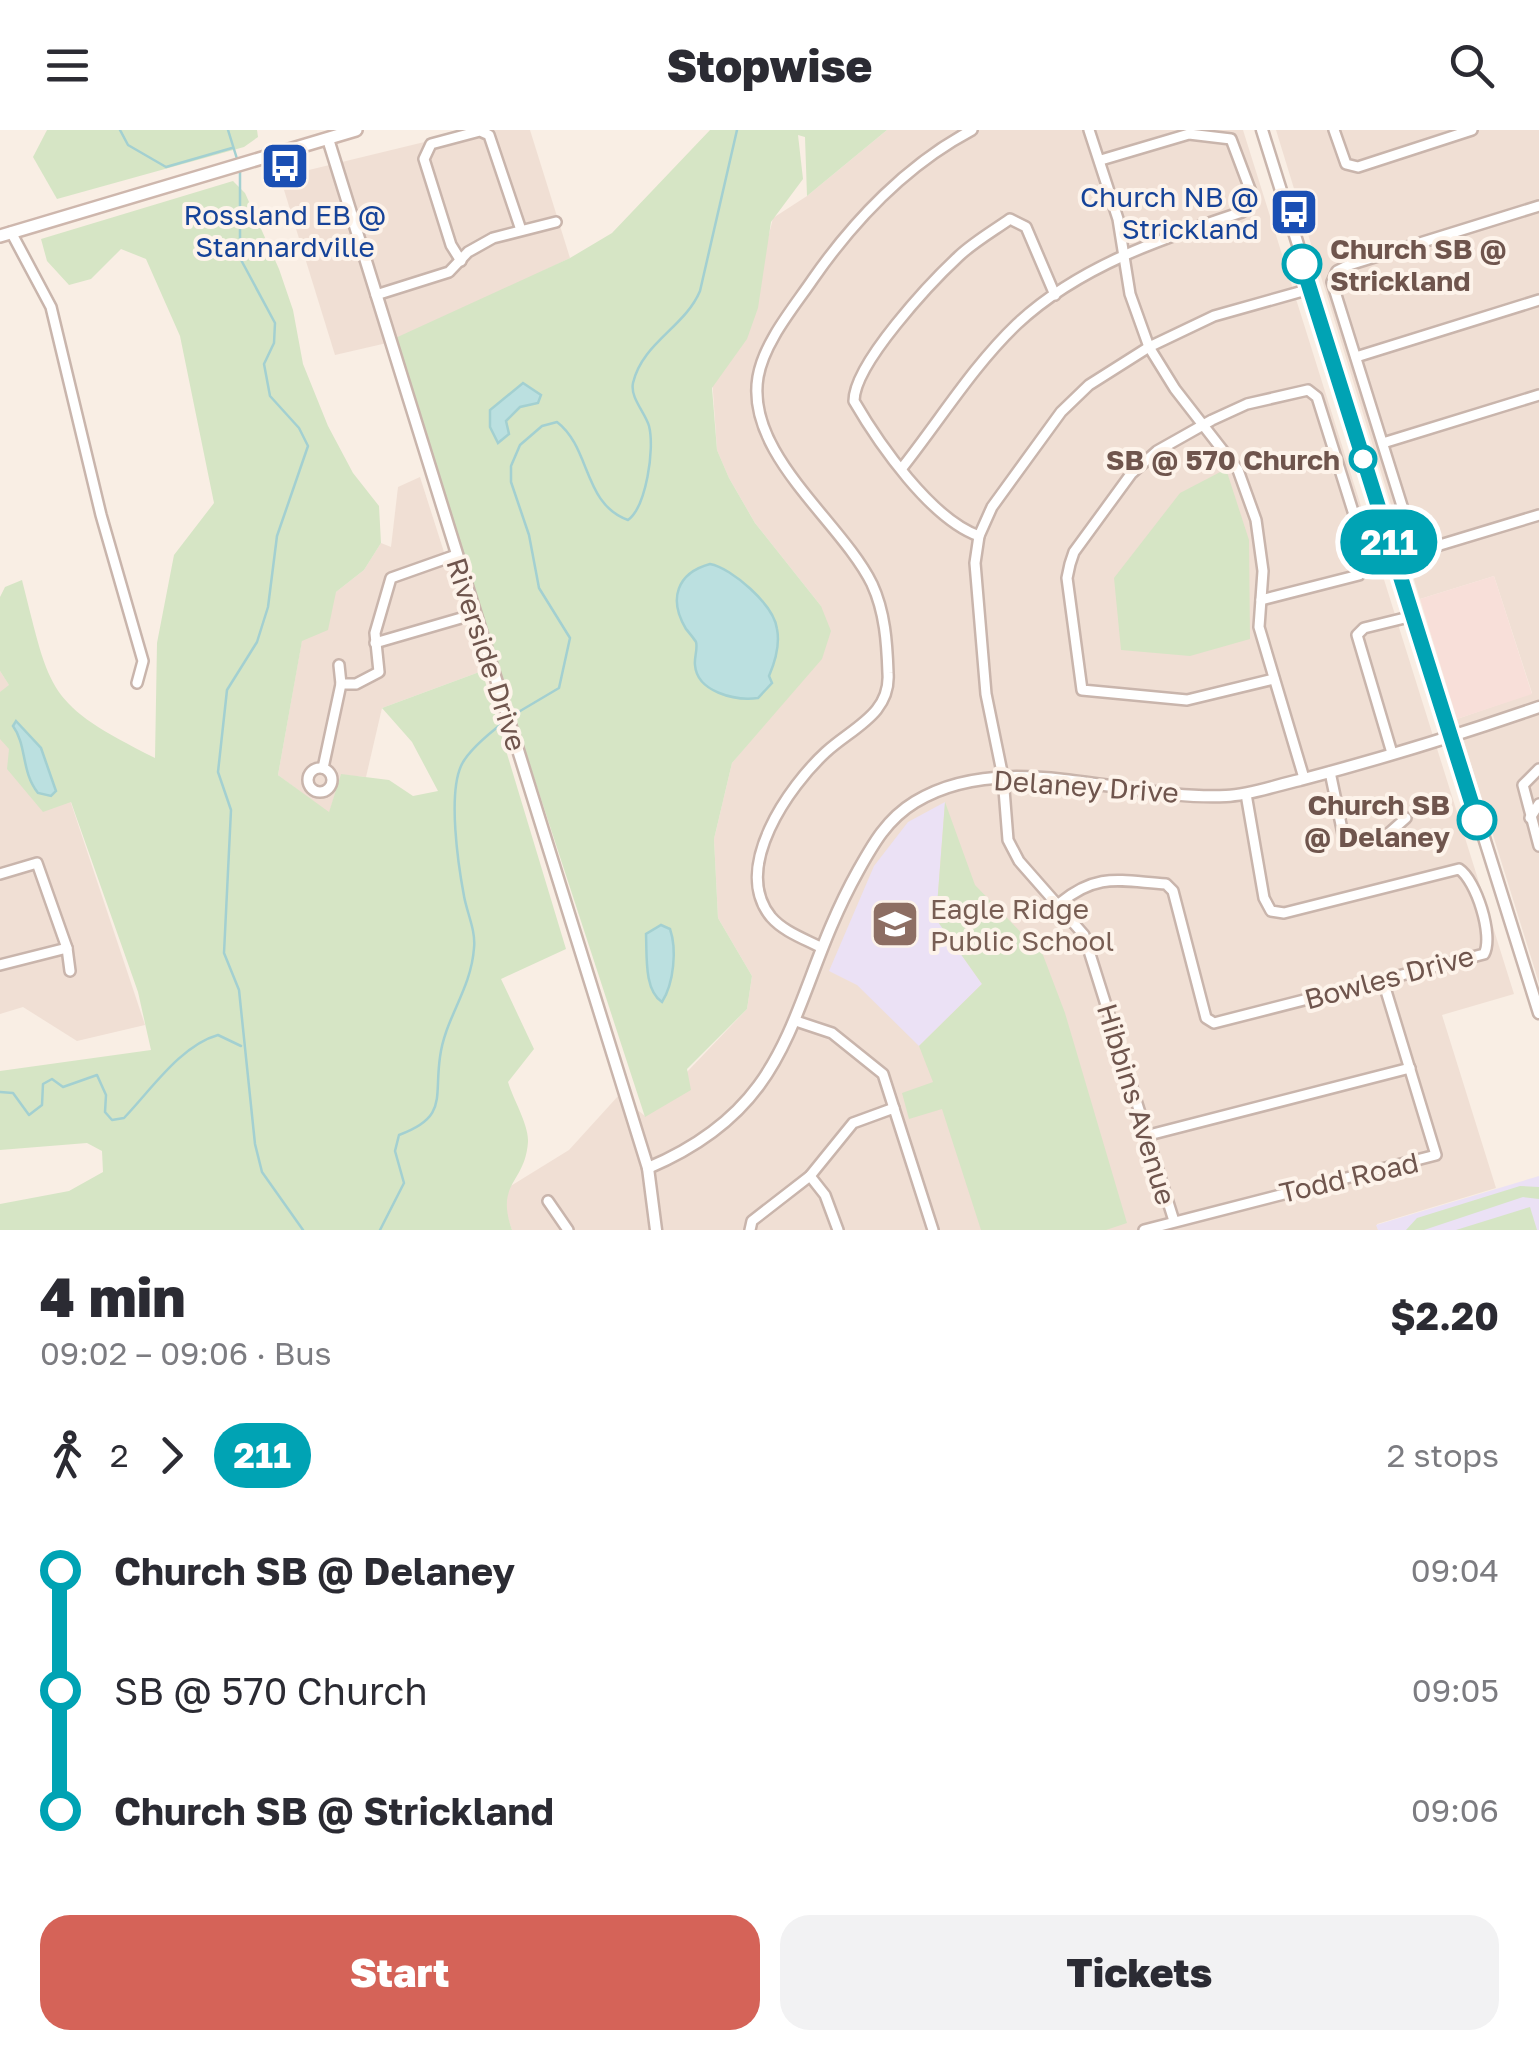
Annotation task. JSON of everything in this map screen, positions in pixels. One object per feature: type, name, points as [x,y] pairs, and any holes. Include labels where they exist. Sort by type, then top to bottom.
[{"type":"main road","points":[[6,234],[356,130]]},
{"type":"street","points":[[822,948],[784,929],[770,915],[760,896],[758,867],[765,843],[799,783],[826,752],[882,704],[889,679],[886,635],[881,608],[863,567],[772,447],[758,394],[758,377],[790,314],[852,225],[939,150],[972,130]]},
{"type":"street","points":[[1089,130],[1101,160],[1130,294],[1149,347],[1175,390],[1238,470],[1256,520],[1263,571],[1258,627],[1304,778]]},
{"type":"street","points":[[1262,130],[1539,1013]]},
{"type":"street","points":[[1334,130],[1346,164],[1358,167],[1440,135],[1472,130]]},
{"type":"street","points":[[461,260],[451,245],[424,160],[431,144],[480,132],[489,135],[521,230]]},
{"type":"street","points":[[902,468],[987,356],[1055,295],[1124,256],[1242,212],[1251,204],[1252,192],[1231,139],[1189,134],[1101,160]]},
{"type":"street","name":"Riverside Drive","points":[[328,139],[648,1168],[656,1230]]},
{"type":"street","points":[[1539,206],[1337,271],[1332,282],[1413,541],[1420,548],[1539,515]]},
{"type":"street","points":[[1055,295],[1026,227],[1010,219],[961,254],[934,281],[858,380],[854,391],[863,417],[937,510],[978,536],[992,507],[1062,412],[1089,385],[1149,347],[1214,316],[1310,289]]},
{"type":"street","points":[[376,296],[449,272],[479,244],[556,222]]},
{"type":"street","points":[[6,234],[50,307],[101,516],[143,661],[137,683]]},
{"type":"street","points":[[1356,357],[1539,300]]},
{"type":"street","points":[[1260,600],[1365,570],[1368,559],[1317,397],[1298,390],[1247,404],[1204,423],[1157,452],[1131,474],[1074,552],[1067,578],[1077,679],[1082,690],[1187,700],[1274,679]]},
{"type":"street","points":[[1383,443],[1539,396]]},
{"type":"street","name":"Hibbins Avenue","points":[[978,536],[976,608],[986,694],[1004,777],[1006,830],[1012,850],[1084,935],[1174,1221]]},
{"type":"street","points":[[341,684],[376,676],[380,664],[375,643],[391,578],[456,555]]},
{"type":"street","points":[[375,643],[475,614]]},
{"type":"street","points":[[1392,753],[1356,645],[1364,628],[1413,616]]},
{"type":"street","points":[[323,768],[341,684],[339,664]]},
{"type":"street","name":"Delaney Drive","points":[[648,1168],[698,1144],[744,1108],[770,1073],[796,1021],[841,901],[892,818],[938,789],[1004,777],[1226,796],[1246,794],[1539,707]]},
{"type":"street","points":[[1539,768],[1523,785],[1539,846]]},
{"type":"street","points":[[1330,772],[1344,834],[1349,840],[1388,834],[1406,818]]},
{"type":"street","name":"Bowles Drive","points":[[1060,903],[1082,884],[1100,879],[1166,884],[1173,891],[1206,1018],[1214,1023],[1484,954],[1488,937],[1467,874],[1458,870],[1323,904],[1270,911],[1264,898],[1246,794]]},
{"type":"street","points":[[1530,818],[1539,804]]},
{"type":"street","points":[[0,874],[37,864],[67,948],[70,971]]},
{"type":"street","points":[[0,965],[67,948]]},
{"type":"street","name":"Todd Road","points":[[1144,1230],[1436,1154],[1383,981]]},
{"type":"street","points":[[796,1021],[832,1033],[882,1074],[932,1230]]},
{"type":"street","points":[[1149,1135],[1410,1068]]},
{"type":"street","points":[[750,1230],[752,1221],[810,1176],[853,1123],[894,1108]]},
{"type":"street","points":[[810,1176],[825,1195],[838,1230]]},
{"type":"street","points":[[548,1201],[568,1230]]},
{"type":"shaded area","points":[[474,130],[530,130],[570,258],[400,340],[335,355],[280,177]]},
{"type":"shaded area","points":[[887,130],[1243,130],[1514,994],[1442,1015],[1496,1188],[1377,1224],[1378,1230],[512,1230],[504,1207],[509,1187],[569,1150],[619,1095],[645,1116],[747,1009],[752,976],[718,918],[714,839],[732,763],[766,722],[821,606],[755,523],[729,478],[717,450],[712,377],[759,275],[773,218],[807,196]]},
{"type":"shaded area","points":[[1276,130],[1539,130],[1539,983],[1457,719],[1532,693],[1494,576],[1420,599]]},
{"type":"shaded area","points":[[420,477],[482,671],[382,708],[366,777],[341,775],[329,813],[278,775],[302,640],[336,592],[364,570],[381,543],[391,547],[398,487]]},
{"type":"shaded area","points":[[1494,576],[1532,694],[1457,719],[1420,599]]},
{"type":"shaded area","points":[[0,671],[55,755],[145,1025],[77,1041],[23,1007],[0,1014]]},
{"type":"shaded area","name":"Eagle Ridge Public School","points":[[945,802],[936,919],[982,984],[919,1046],[857,985],[829,971],[874,866],[908,822]]},
{"type":"shaded area","points":[[1539,1176],[1539,1230],[1378,1230],[1376,1225]]},
{"type":"green space","points":[[47,130],[257,130],[258,137],[244,147],[57,199],[33,157]]},
{"type":"green space","points":[[710,130],[887,130],[807,196],[805,137],[798,135],[803,179],[771,222],[758,308],[747,339],[712,388],[717,450],[729,478],[755,523],[821,606],[831,631],[822,659],[732,763],[714,839],[718,918],[752,976],[747,1009],[687,1069],[691,1090],[645,1117],[391,340],[570,258],[612,233]]},
{"type":"green space","points":[[233,181],[245,193],[279,269],[293,310],[303,364],[328,426],[353,473],[379,506],[381,543],[364,570],[336,592],[328,630],[302,641],[278,775],[329,812],[341,774],[389,780],[413,796],[438,791],[412,742],[382,708],[482,671],[566,949],[501,979],[534,1049],[508,1082],[528,1135],[526,1156],[507,1202],[512,1230],[0,1230],[0,1204],[69,1191],[103,1172],[102,1151],[87,1143],[0,1150],[0,1071],[151,1050],[138,992],[71,802],[43,812],[7,769],[9,749],[0,739],[0,692],[9,685],[0,671],[0,597],[5,587],[22,580],[40,648],[58,691],[92,723],[155,758],[157,643],[174,555],[214,503],[180,336],[146,259],[121,249],[91,279],[69,285],[47,261],[41,239]]},
{"type":"green space","points":[[1226,469],[1249,540],[1250,639],[1190,656],[1121,650],[1114,578],[1180,493]]},
{"type":"green space","points":[[945,802],[975,885],[1043,955],[1065,1013],[1127,1223],[1106,1230],[981,1230],[942,1109],[909,1119],[902,1093],[933,1082],[919,1046],[982,984],[936,919]]},
{"type":"green space","points":[[1520,1186],[1539,1187],[1539,1199],[1523,1197],[1424,1230],[1406,1230],[1417,1218]]},
{"type":"green space","points":[[1530,1207],[1537,1230],[1456,1230]]},
{"type":"water","points":[[523,383],[541,395],[538,403],[520,407],[506,421],[509,434],[498,443],[490,427],[490,410]]},
{"type":"water","points":[[710,564],[729,572],[751,589],[774,619],[778,641],[769,676],[772,683],[758,698],[719,693],[697,674],[696,642],[681,618],[677,598],[683,581]]},
{"type":"water","points":[[16,721],[41,748],[56,791],[51,796],[38,793],[33,785],[13,726]]},
{"type":"water","points":[[661,925],[670,929],[674,956],[672,976],[662,1002],[649,981],[646,934]]},
{"type":"waterway","points":[[120,130],[128,145],[166,167],[232,148]]},
{"type":"waterway","points":[[228,130],[238,162]]},
{"type":"waterway","points":[[510,717],[559,688],[570,638],[539,588],[529,535],[511,482],[511,466],[520,445],[542,426],[557,422],[576,446],[603,502],[628,520],[634,513],[648,477],[651,436],[633,383],[645,357],[684,315],[700,291],[737,130]]},
{"type":"waterway","points":[[240,170],[240,258],[275,323],[274,343],[264,364],[270,396],[299,428],[308,446],[277,536],[268,607],[257,642],[227,690],[218,772],[231,810],[224,953],[239,990],[255,1144],[262,1172],[303,1230]]},
{"type":"waterway","points":[[380,1230],[404,1183],[395,1151],[399,1135],[425,1121],[436,1105],[443,1043],[472,963],[474,935],[455,830],[457,779],[469,754],[504,722]]},
{"type":"waterway","points":[[0,1092],[13,1093],[29,1115],[42,1105],[43,1084],[52,1079],[63,1087],[97,1075],[106,1095],[105,1112],[112,1120],[124,1118],[191,1048],[218,1035],[241,1046]]},
{"type":"bus line","name":"211","points":[[1302,264],[1477,820]]},
{"type":"place","name":"Rossland EB @ Stannardville","points":[[285,166]]},
{"type":"place","name":"Church NB @ Strickland","points":[[1294,212]]},
{"type":"place","name":"Church SB @ Strickland","points":[[1302,264]]},
{"type":"place","name":"SB @ 570 Church","points":[[1363,459]]},
{"type":"place","name":"Church SB @ Delaney","points":[[1477,820]]},
{"type":"place","name":"Eagle Ridge Public School","points":[[895,924]]}]
